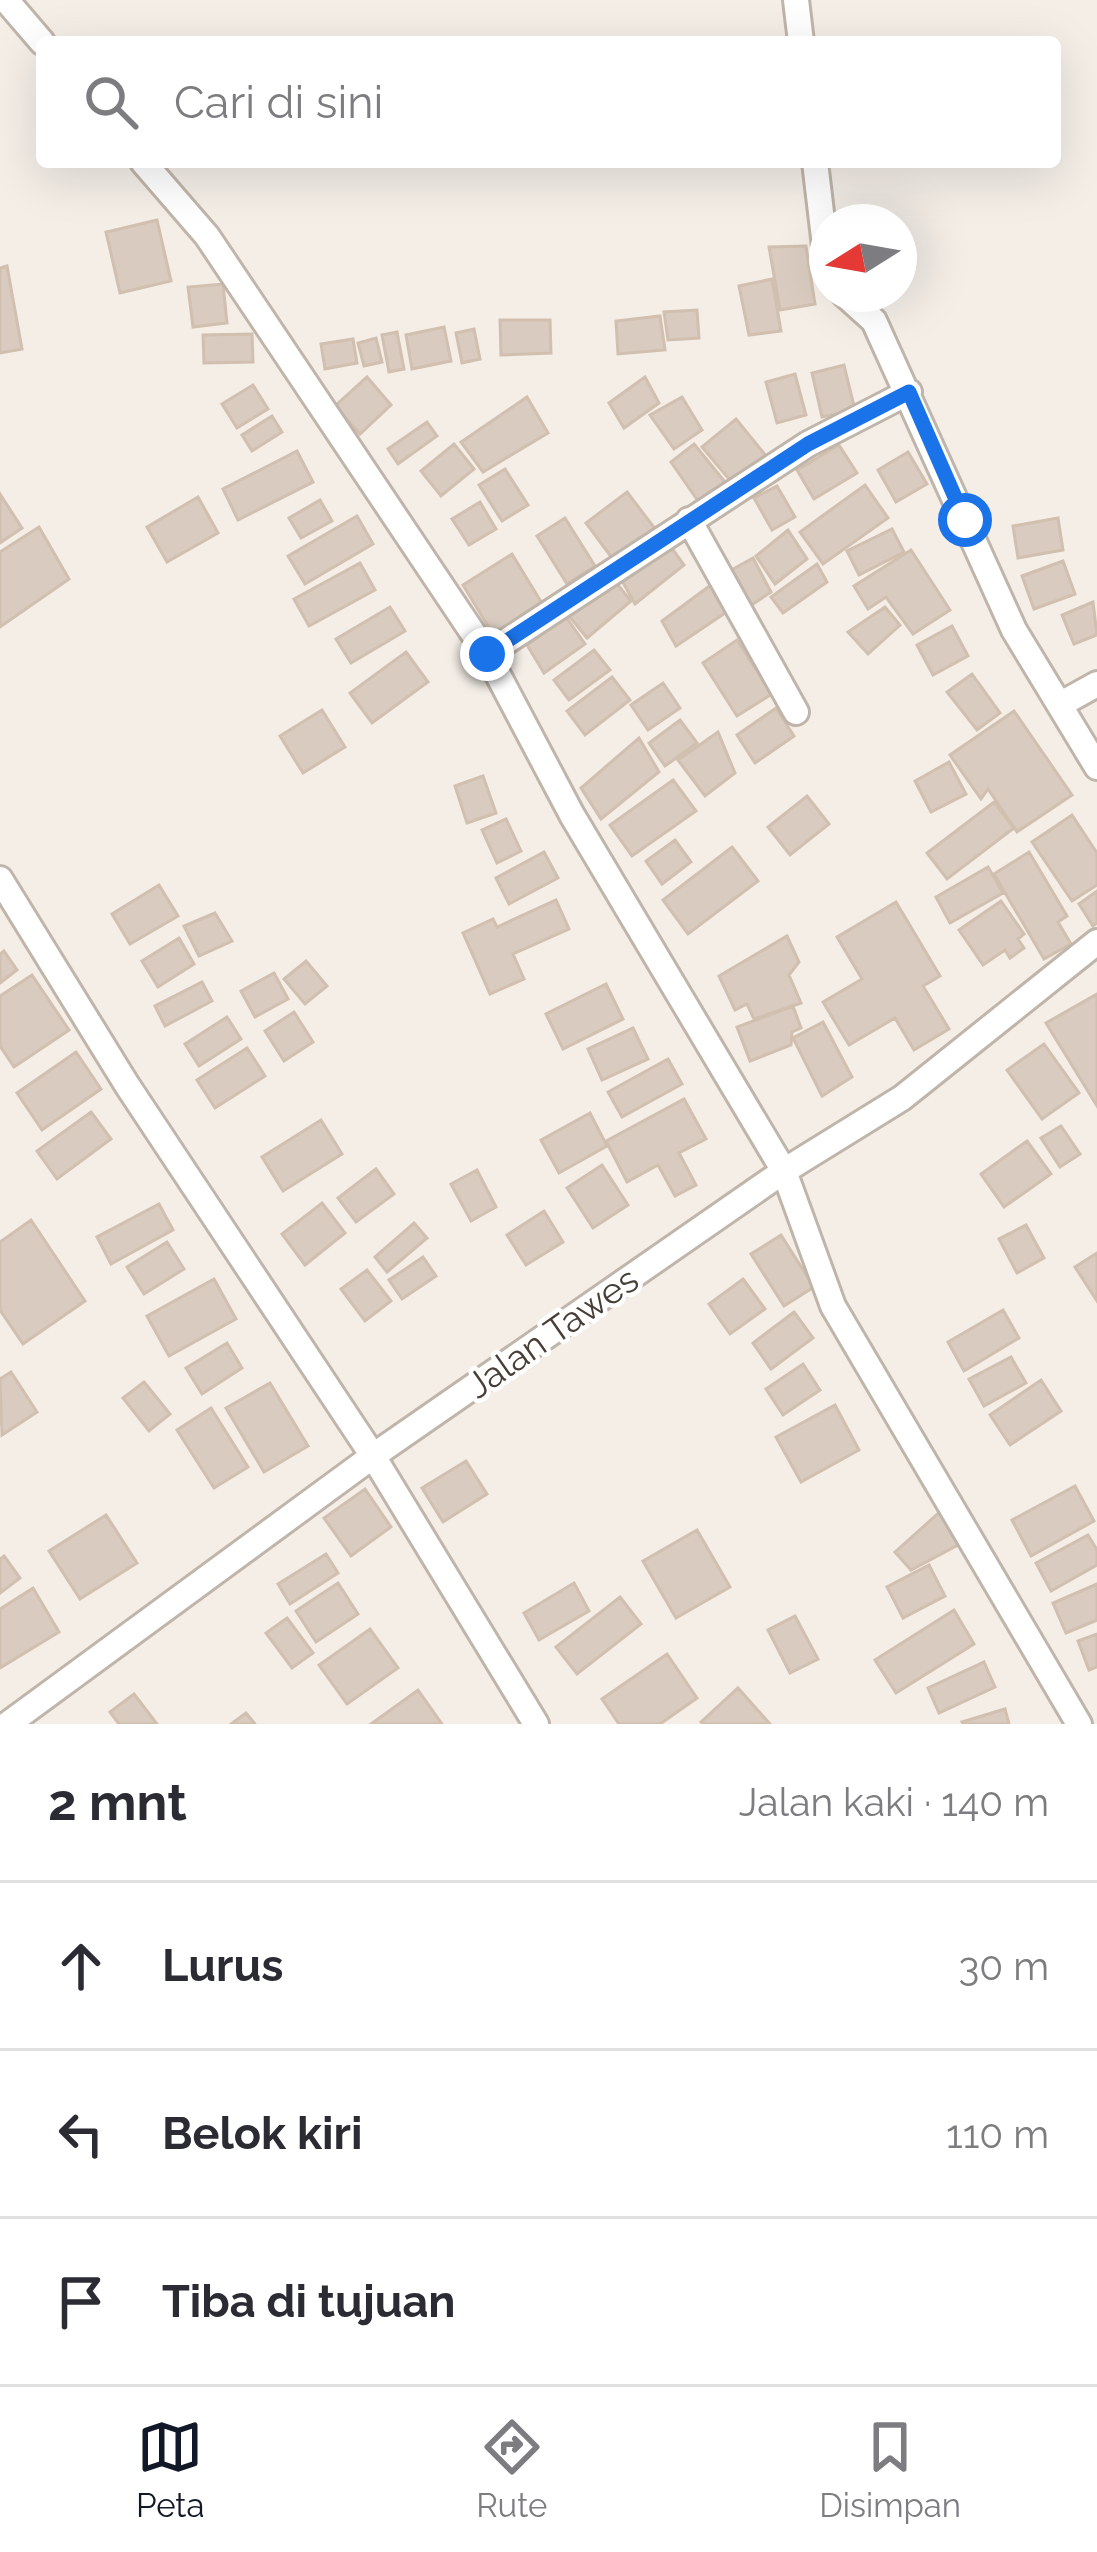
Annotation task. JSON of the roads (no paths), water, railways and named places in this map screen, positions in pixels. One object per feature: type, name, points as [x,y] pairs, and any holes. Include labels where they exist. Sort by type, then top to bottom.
[{"type":"street","points":[[6,0],[36,36]]},
{"type":"street","points":[[796,0],[800,36]]},
{"type":"street","points":[[148,168],[207,236],[487,654],[584,834],[784,1171],[833,1306],[1079,1724]]},
{"type":"street","points":[[816,168],[820,204]]},
{"type":"street","points":[[864,312],[874,321],[909,392],[1014,630],[1097,767]]},
{"type":"street","points":[[487,654],[808,444],[909,392]]},
{"type":"street","points":[[689,520],[796,712]]},
{"type":"street","points":[[1061,704],[1097,684]]},
{"type":"street","points":[[0,879],[128,1085],[373,1456],[536,1724]]},
{"type":"street","name":"Jalan Tawes","points":[[8,1724],[373,1456],[784,1171],[902,1098],[1097,942]]}]
